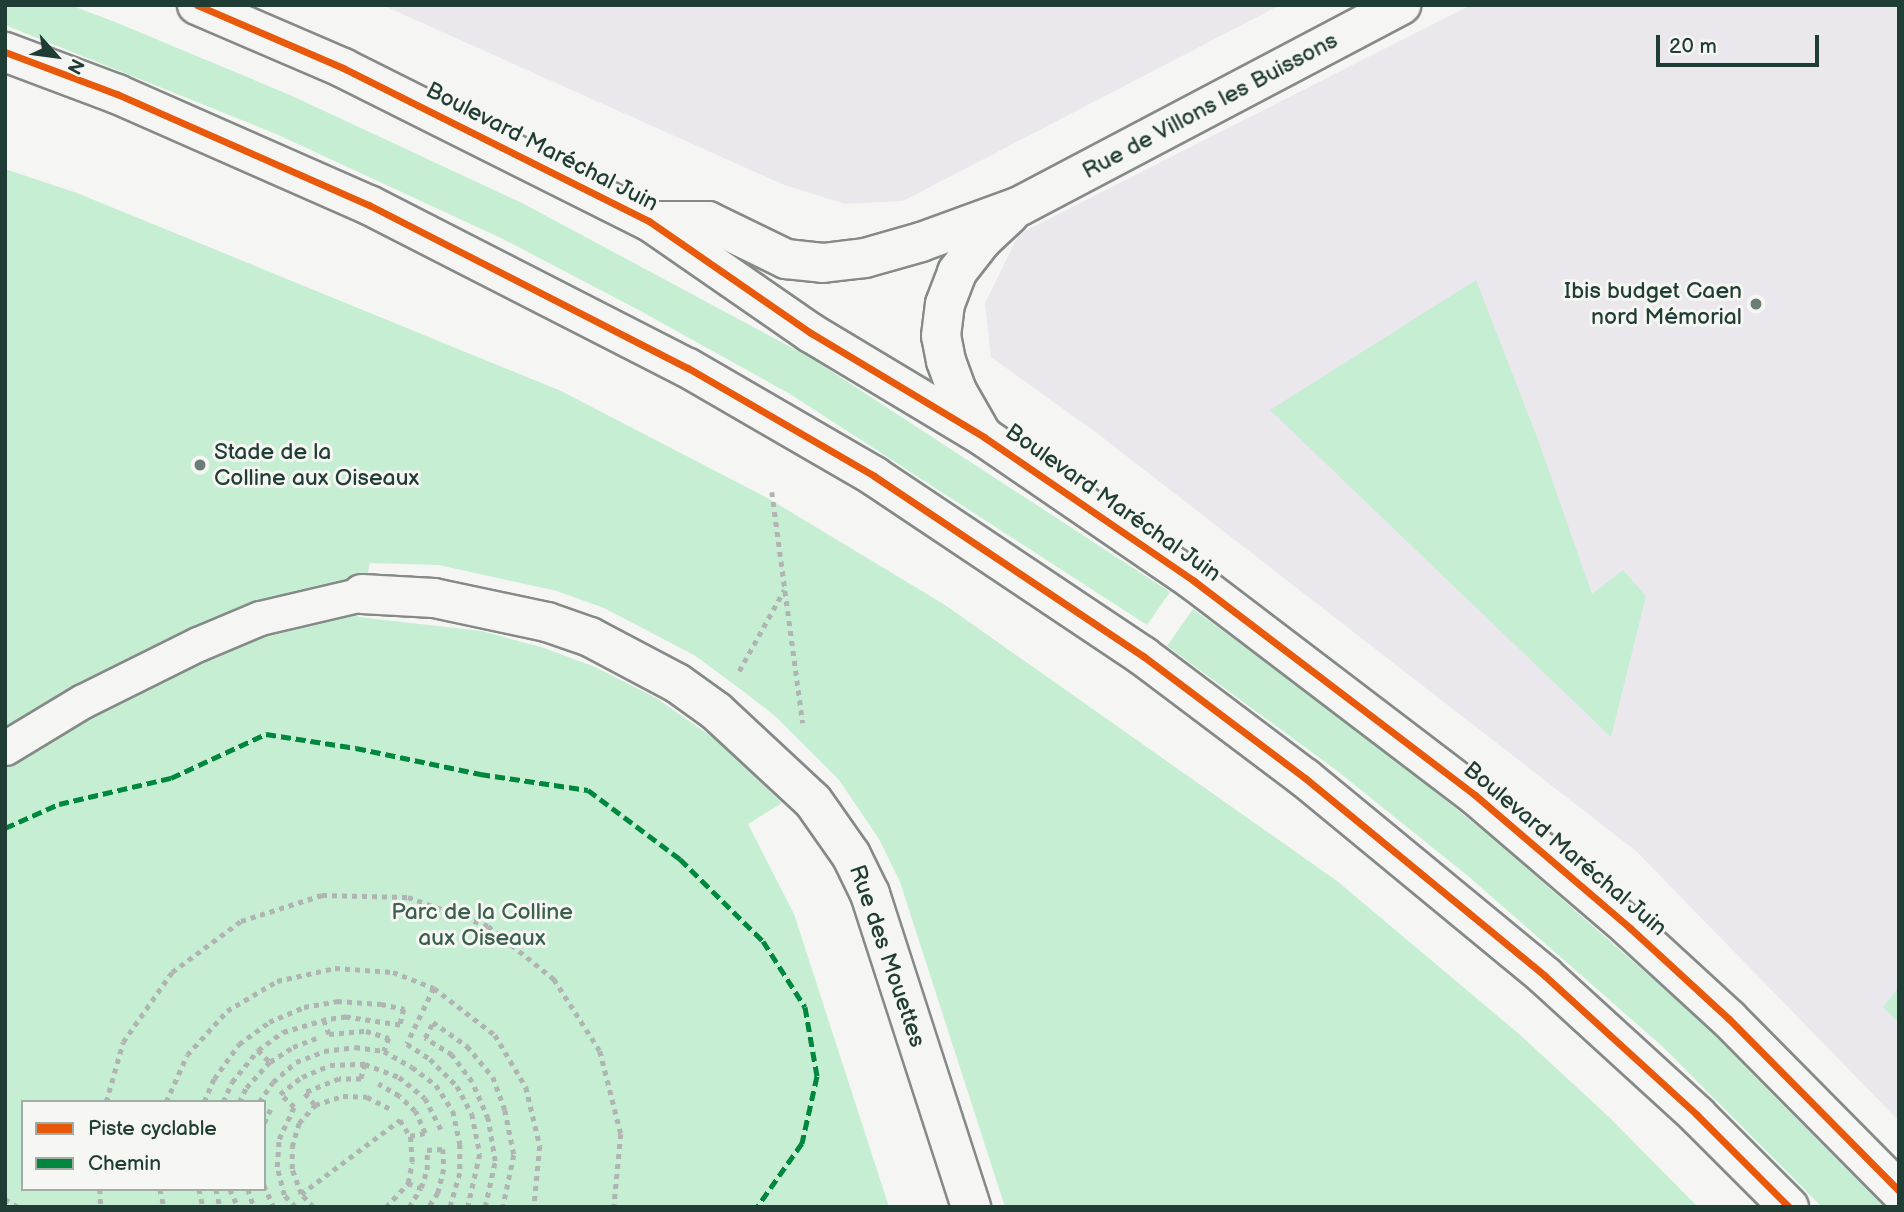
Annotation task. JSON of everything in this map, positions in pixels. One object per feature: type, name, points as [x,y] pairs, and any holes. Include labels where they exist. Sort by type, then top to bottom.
[{"type":"main road","name":"Boulevard Maréchal Juin","points":[[197,5],[343,68],[649,221],[811,333],[984,437],[1194,581],[1315,670],[1475,795],[1630,928],[1719,1010],[1899,1191]]},
{"type":"main road","name":"Rue de Villons les Buissons","points":[[1020,206],[1401,5]]},
{"type":"main road","points":[[5,52],[117,94],[369,205],[688,368],[874,476],[1143,656],[1358,822],[1545,976],[1698,1115],[1789,1207]]},
{"type":"main road","points":[[649,221],[708,221],[786,259],[823,263],[866,258],[921,242],[1020,206]]},
{"type":"main road","points":[[984,437],[957,391],[946,361],[941,336],[945,304],[957,272],[982,240],[1020,206]]},
{"type":"main road","name":"Rue des Mouettes","points":[[362,594],[434,598],[547,622],[590,637],[677,683],[716,711],[813,801],[851,855],[870,894],[971,1207]]},
{"type":"lane","points":[[5,748],[83,701],[198,644],[260,618],[362,594]]},
{"type":"path","points":[[772,492],[813,801]]},
{"type":"path","points":[[716,711],[785,589]]},
{"type":"path","points":[[107,1100],[123,1042],[173,972],[241,921],[322,895],[408,897],[488,926],[554,979],[600,1051],[621,1134],[614,1207]]},
{"type":"path","points":[[167,1100],[187,1055],[227,1011],[278,981],[335,968],[393,972],[434,988],[495,1035],[526,1087],[540,1146],[534,1207]]},
{"type":"path","points":[[434,988],[407,1044],[430,1059],[457,1086],[472,1114],[480,1154],[467,1207]]},
{"type":"path","points":[[205,1100],[214,1079],[239,1044],[269,1022],[304,1007],[337,1000],[404,1009],[400,1025],[346,1017],[324,1020],[283,1032],[258,1050],[232,1082],[224,1100]]},
{"type":"path","points":[[324,1020],[329,1034],[366,1031],[389,1038],[384,1051]]},
{"type":"path","points":[[485,1207],[495,1161],[488,1119],[472,1082],[452,1055],[425,1038],[433,1022],[467,1046],[492,1077],[505,1110],[514,1155],[503,1207]]},
{"type":"path","points":[[241,1100],[246,1089],[270,1062],[293,1047],[316,1038]]},
{"type":"path","points":[[260,1100],[273,1082],[296,1062],[324,1051],[355,1047],[384,1051],[436,1085],[453,1111],[460,1144],[460,1172],[450,1207]]},
{"type":"path","points":[[258,1050],[270,1062]]},
{"type":"path","points":[[295,1207],[284,1195],[277,1167],[279,1139],[294,1107],[280,1094],[302,1077],[330,1065],[365,1065],[399,1077],[425,1098],[442,1132]]},
{"type":"path","points":[[315,1105],[305,1093],[338,1079],[361,1079],[365,1065]]},
{"type":"path","points":[[378,1084],[399,1096],[415,1111],[425,1133],[410,1136]]},
{"type":"path","points":[[313,1207],[301,1194],[292,1170],[292,1146],[299,1123],[315,1105],[343,1096],[367,1097],[389,1108]]},
{"type":"path","points":[[266,1119],[271,1108]]},
{"type":"path","points":[[301,1194],[400,1120],[410,1136],[412,1163],[408,1183],[386,1207]]},
{"type":"path","points":[[409,1207],[421,1188],[427,1170],[427,1150],[443,1149],[444,1168],[438,1193],[429,1207]]},
{"type":"path","points":[[408,1183],[421,1188]]},
{"type":"path","points":[[266,1189],[274,1207]]},
{"type":"path","points":[[231,1191],[238,1207]]},
{"type":"path","points":[[5,1199],[18,1207]]},
{"type":"shaded area","points":[[382,5],[1280,5],[903,201],[845,204],[782,184]]},
{"type":"shaded area","points":[[1471,5],[1899,5],[1899,1121],[1636,851],[1098,434],[991,357],[985,303],[1019,234]]},
{"type":"green space","points":[[5,5],[70,5],[115,22],[290,95],[522,203],[811,358],[1170,592],[1147,625],[790,394],[635,308],[503,239],[274,133],[5,25]]},
{"type":"green space","name":"Parc de la Colline aux Oiseaux","points":[[5,169],[77,193],[561,391],[771,500],[945,605],[1337,881],[1519,1034],[1609,1117],[1698,1207],[1005,1207],[900,882],[879,839],[839,780],[775,716],[694,655],[604,608],[557,591],[439,565],[370,563],[358,617],[482,631],[544,648],[595,667],[656,698],[715,739],[782,803],[748,824],[794,914],[889,1207],[5,1207]]},
{"type":"green space","points":[[1476,280],[1537,437],[1592,594],[1623,570],[1646,596],[1611,737],[1270,410]]},
{"type":"green space","points":[[1193,609],[1364,734],[1497,842],[1693,1014],[1884,1207],[1822,1207],[1662,1046],[1468,876],[1336,770],[1167,646]]},
{"type":"green space","points":[[1899,987],[1899,1023],[1883,1007]]},
{"type":"marked path","points":[[5,828],[59,804],[171,778],[266,734],[356,748],[480,774],[588,790],[680,859],[763,941],[805,1007],[817,1076],[802,1143],[757,1207]]},
{"type":"cycle path","points":[[197,5],[343,68],[649,221],[811,333],[984,437],[1194,581],[1475,795],[1630,928],[1729,1019],[1899,1191]]},
{"type":"cycle path","points":[[5,52],[117,94],[369,205],[688,368],[874,476],[1143,656],[1305,778],[1545,976],[1697,1115],[1789,1207]]},
{"type":"place","name":"Ibis budget Caen nord Mémorial","points":[[1756,304]]},
{"type":"place","name":"Stade de la Colline aux Oiseaux","points":[[200,465]]}]
